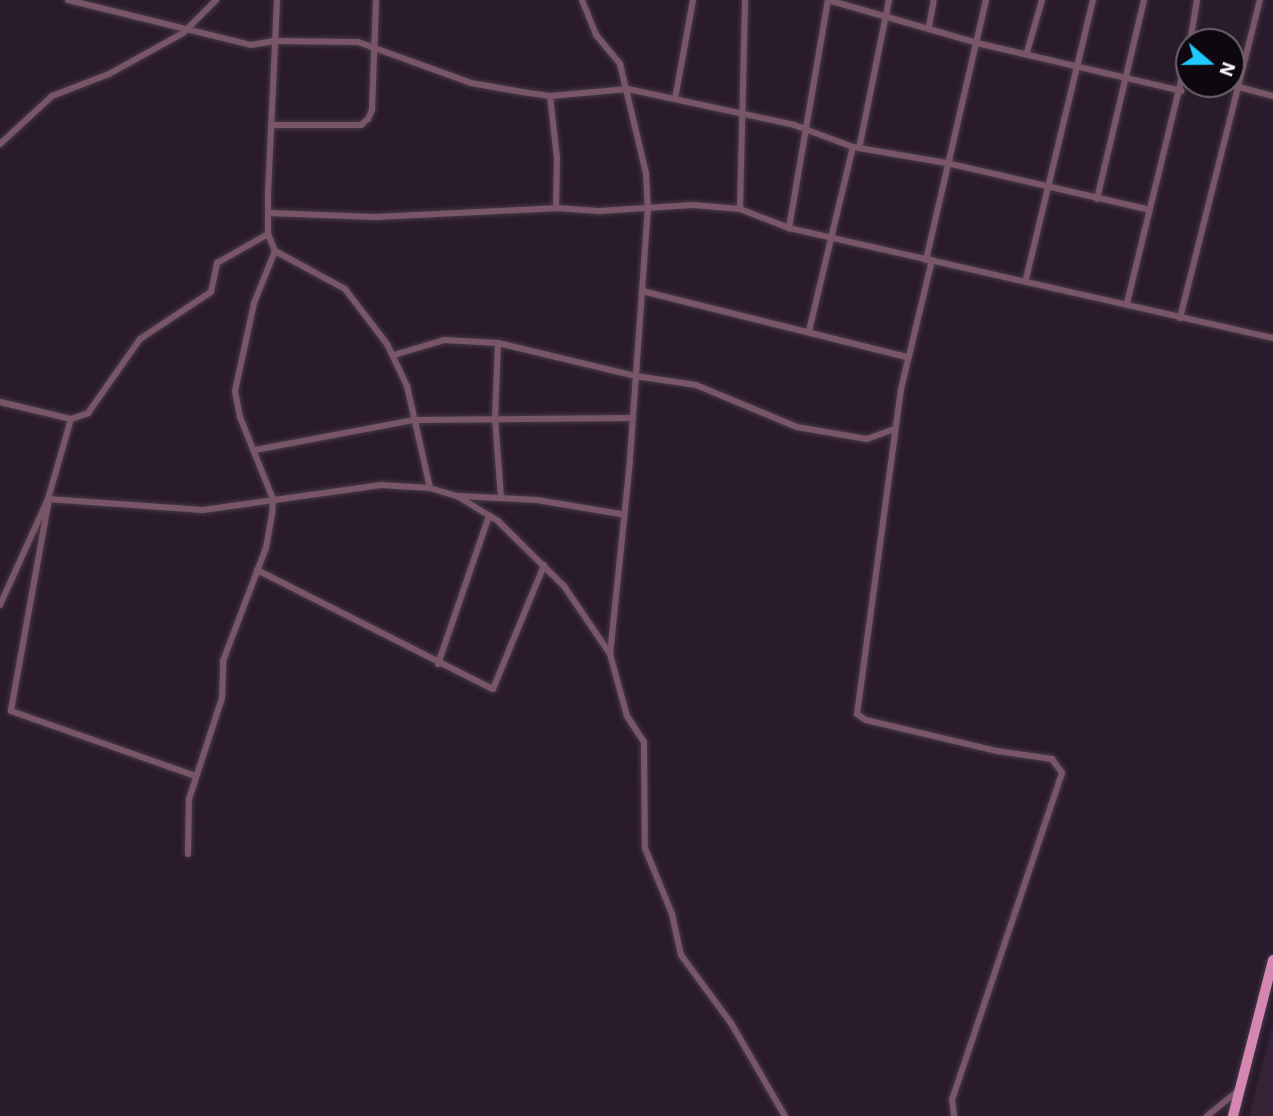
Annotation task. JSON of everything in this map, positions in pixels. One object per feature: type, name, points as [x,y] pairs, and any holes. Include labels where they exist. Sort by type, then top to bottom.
[{"type":"main road","points":[[1233,1116],[1273,960]]},
{"type":"street","points":[[68,0],[251,45],[274,41],[358,42],[471,83],[550,96],[628,89],[743,114],[857,145],[1150,210]]},
{"type":"street","points":[[0,144],[52,96],[131,63],[189,29],[216,0]]},
{"type":"street","points":[[277,0],[268,234],[275,251],[351,294],[394,355],[414,420],[430,488]]},
{"type":"street","points":[[271,125],[364,124],[372,110],[376,0]]},
{"type":"street","points":[[582,0],[596,35],[621,64],[646,173],[648,207],[610,654]]},
{"type":"street","points":[[675,99],[692,0]]},
{"type":"street","points":[[740,209],[746,0]]},
{"type":"street","points":[[789,228],[828,0],[977,43],[1027,52],[1126,81],[1175,90]]},
{"type":"street","points":[[809,331],[857,145],[888,0]]},
{"type":"street","points":[[929,27],[934,0]]},
{"type":"street","points":[[954,1116],[953,1099],[1062,773],[1052,759],[997,751],[866,720],[857,714],[907,357],[947,163],[986,0]]},
{"type":"street","points":[[1027,52],[1042,0]]},
{"type":"street","points":[[1026,279],[1093,0]]},
{"type":"street","points":[[1097,199],[1144,0]]},
{"type":"street","points":[[1192,28],[1197,0]]},
{"type":"street","points":[[1245,59],[1260,0]]},
{"type":"street","points":[[358,42],[373,32]]},
{"type":"street","points":[[1245,88],[1273,96]]},
{"type":"street","points":[[550,96],[557,158],[556,208]]},
{"type":"street","points":[[1127,303],[1179,98]]},
{"type":"street","points":[[1180,318],[1235,98]]},
{"type":"street","points":[[270,213],[375,217],[556,208],[599,211],[648,207],[740,209],[789,228],[1026,279],[1180,318],[1273,338]]},
{"type":"street","points":[[0,402],[71,419],[91,410],[140,339],[211,292],[216,264],[268,234]]},
{"type":"street","points":[[188,854],[189,799],[222,698],[225,652],[269,536],[273,499],[240,417],[235,391],[254,303],[275,251]]},
{"type":"street","points":[[642,291],[907,357]]},
{"type":"street","points":[[394,355],[444,340],[498,343],[635,376],[696,385],[797,426],[867,439],[895,429]]},
{"type":"street","points":[[498,343],[495,418],[501,497]]},
{"type":"street","points":[[255,450],[414,420],[632,418]]},
{"type":"street","points":[[11,711],[49,499],[71,419]]},
{"type":"street","points":[[49,499],[165,510],[203,510],[366,486],[430,488],[457,496],[501,497],[621,514]]},
{"type":"street","points":[[457,496],[489,516],[544,565],[564,586],[610,654],[628,716],[644,742],[645,848],[672,914],[681,956],[731,1023],[785,1116]]},
{"type":"street","points":[[0,605],[49,499]]},
{"type":"street","points":[[438,664],[489,516]]},
{"type":"street","points":[[257,570],[316,596],[438,664],[496,688],[544,565]]},
{"type":"street","points":[[0,710],[11,711],[196,776]]},
{"type":"street","points":[[1207,1116],[1240,1090]]},
{"type":"shaded area","points":[[1273,1024],[1273,1116],[1249,1116]]}]
